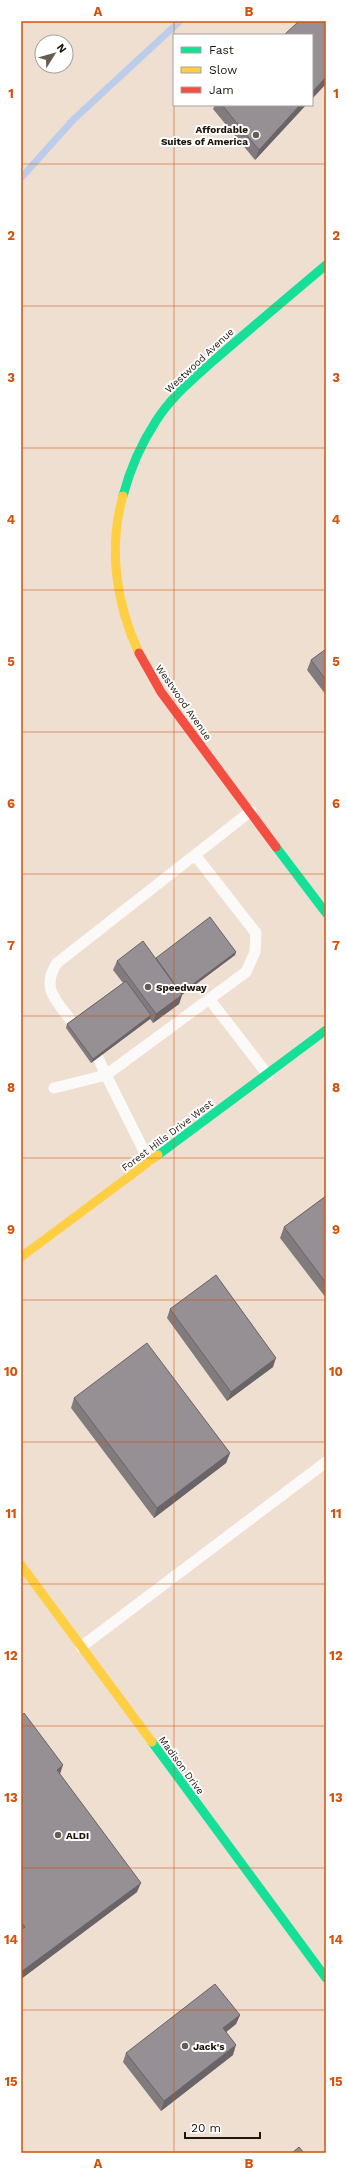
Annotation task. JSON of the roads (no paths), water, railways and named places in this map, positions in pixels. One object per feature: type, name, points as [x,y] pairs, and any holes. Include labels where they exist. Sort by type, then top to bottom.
[{"type":"street","name":"Westwood Avenue","points":[[326,265],[225,350],[175,395],[142,442],[125,484],[117,518],[115,558],[120,597],[128,626],[142,661],[161,692],[326,912]]},
{"type":"street","name":"Forest Hills Drive West","points":[[21,1257],[149,1161],[268,1075],[326,1030]]},
{"type":"street","name":"Madison Drive","points":[[21,1565],[326,1978]]},
{"type":"lane","points":[[73,1023],[49,988],[50,974],[57,963],[251,810]]},
{"type":"lane","points":[[54,1088],[106,1074],[210,1000],[246,972],[255,952],[256,933],[195,855]]},
{"type":"lane","points":[[210,1000],[268,1075]]},
{"type":"lane","points":[[98,1058],[149,1161]]},
{"type":"lane","points":[[81,1647],[326,1462]]},
{"type":"waterway","points":[[21,178],[73,120],[180,21]]},
{"type":"place","name":"Affordable Suites of America","points":[[256,135]]},
{"type":"place","name":"Speedway","points":[[148,987]]},
{"type":"place","name":"ALDI","points":[[58,1835]]},
{"type":"place","name":"Jack's","points":[[185,2046]]}]
